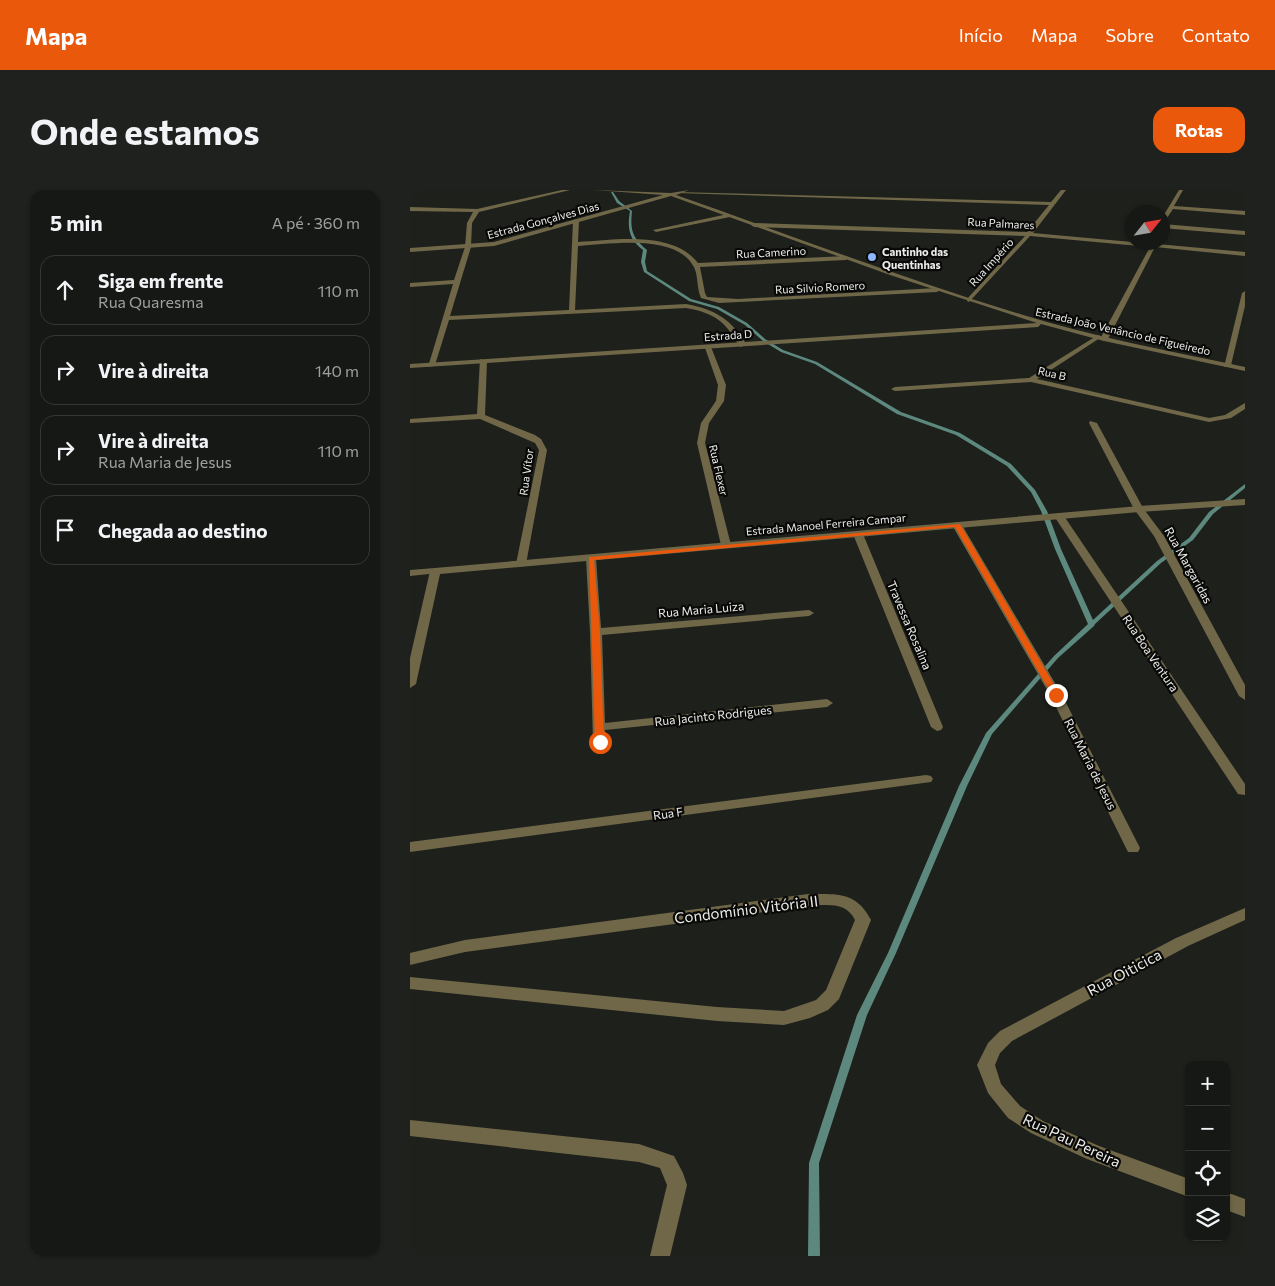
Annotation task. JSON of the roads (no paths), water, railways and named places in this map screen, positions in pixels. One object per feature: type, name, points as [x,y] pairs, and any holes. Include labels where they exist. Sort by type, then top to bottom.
[{"type":"street","points":[[410,209],[478,211],[568,190]]},
{"type":"street","name":"Estrada João Venâncio de Figueiredo","points":[[596,190],[676,194],[728,216],[846,258],[937,290],[1048,325],[1245,369]]},
{"type":"street","points":[[676,194],[686,190]]},
{"type":"street","name":"Rua Império","points":[[969,300],[1029,234],[1064,190]]},
{"type":"street","points":[[1181,190],[1170,207],[1245,213]]},
{"type":"street","points":[[1236,190],[1245,191]]},
{"type":"street","points":[[676,194],[1052,204]]},
{"type":"street","name":"Estrada Gonçalves Dias","points":[[410,250],[468,247],[509,240],[676,194]]},
{"type":"street","points":[[432,365],[468,247],[468,228],[471,218],[478,211]]},
{"type":"street","points":[[656,230],[728,216]]},
{"type":"street","points":[[572,311],[576,221]]},
{"type":"street","name":"Rua Palmares","points":[[754,225],[1029,234],[1125,242]]},
{"type":"street","points":[[1170,226],[1245,232]]},
{"type":"street","points":[[575,244],[614,242],[662,244],[692,258],[696,265]]},
{"type":"street","name":"Rua Palmares","points":[[1170,246],[1245,254]]},
{"type":"street","points":[[1032,380],[1101,338],[1118,317],[1151,250]]},
{"type":"street","name":"Rua Camerino","points":[[696,265],[846,258]]},
{"type":"street","name":"Rua Silvio Romero","points":[[696,265],[704,298],[745,301],[937,290]]},
{"type":"street","points":[[410,285],[457,282]]},
{"type":"street","points":[[1226,365],[1245,292]]},
{"type":"street","points":[[446,318],[676,305],[701,309],[718,316],[734,329],[743,345]]},
{"type":"street","name":"Estrada D","points":[[410,366],[1048,325]]},
{"type":"street","name":"Rua Flexer","points":[[707,347],[722,385],[720,401],[704,423],[700,443],[726,545]]},
{"type":"street","points":[[410,422],[481,416],[483,361]]},
{"type":"street","name":"Rua B","points":[[895,389],[1032,380],[1200,419],[1224,419],[1235,414],[1245,406]]},
{"type":"street","name":"Rua Vítor","points":[[481,416],[532,437],[538,441],[543,450],[521,564]]},
{"type":"street","name":"Rua Margaridas","points":[[1093,423],[1139,509],[1159,536],[1245,696]]},
{"type":"street","name":"Estrada Manoel Ferreira Campar","points":[[410,573],[1139,509],[1245,502]]},
{"type":"street","name":"Rua Boa Ventura","points":[[1059,516],[1243,790]]},
{"type":"street","name":"Rua Maria de Jesus","points":[[957,525],[1056,695],[1133,848]]},
{"type":"street","name":"Travessa Rosalina","points":[[858,534],[938,727]]},
{"type":"street","points":[[591,558],[600,742]]},
{"type":"street","points":[[410,684],[435,571]]},
{"type":"street","name":"Rua Maria Luiza","points":[[596,632],[809,613]]},
{"type":"street","name":"Rua Jacinto Rodrigues","points":[[599,727],[827,703]]},
{"type":"street","name":"Rua F","points":[[410,847],[926,779]]},
{"type":"street","name":"Condomínio Vitória II","points":[[410,959],[465,946],[808,900],[835,900],[852,904],[860,910],[863,920],[834,994],[822,1005],[804,1013],[784,1018],[717,1014],[410,983]]},
{"type":"street","name":"Rua Oiticica","points":[[1006,1036],[1182,942],[1245,914]]},
{"type":"street","name":"Rua Pau Pereira","points":[[1006,1036],[994,1048],[986,1065],[994,1088],[1014,1112],[1037,1127],[1094,1153],[1185,1187]]},
{"type":"street","points":[[410,1128],[639,1153],[667,1162],[674,1173],[677,1185],[660,1256]]},
{"type":"street","points":[[1230,1202],[1245,1208]]},
{"type":"waterway","points":[[612,193],[618,202],[631,211],[631,233],[636,242],[645,250],[643,262],[645,271],[690,300],[718,308],[746,324],[764,340],[782,351],[816,363],[899,413],[958,434],[1009,465],[1033,491],[1044,511],[1058,549],[1092,624]]},
{"type":"waterway","points":[[1092,624],[1159,562],[1191,539],[1211,513],[1245,486]]},
{"type":"waterway","points":[[814,1256],[814,1163],[862,1015],[892,953],[963,786],[989,733],[1056,657],[1092,624]]},
{"type":"place","name":"Cantinho das Quentinhas","points":[[872,257]]}]
